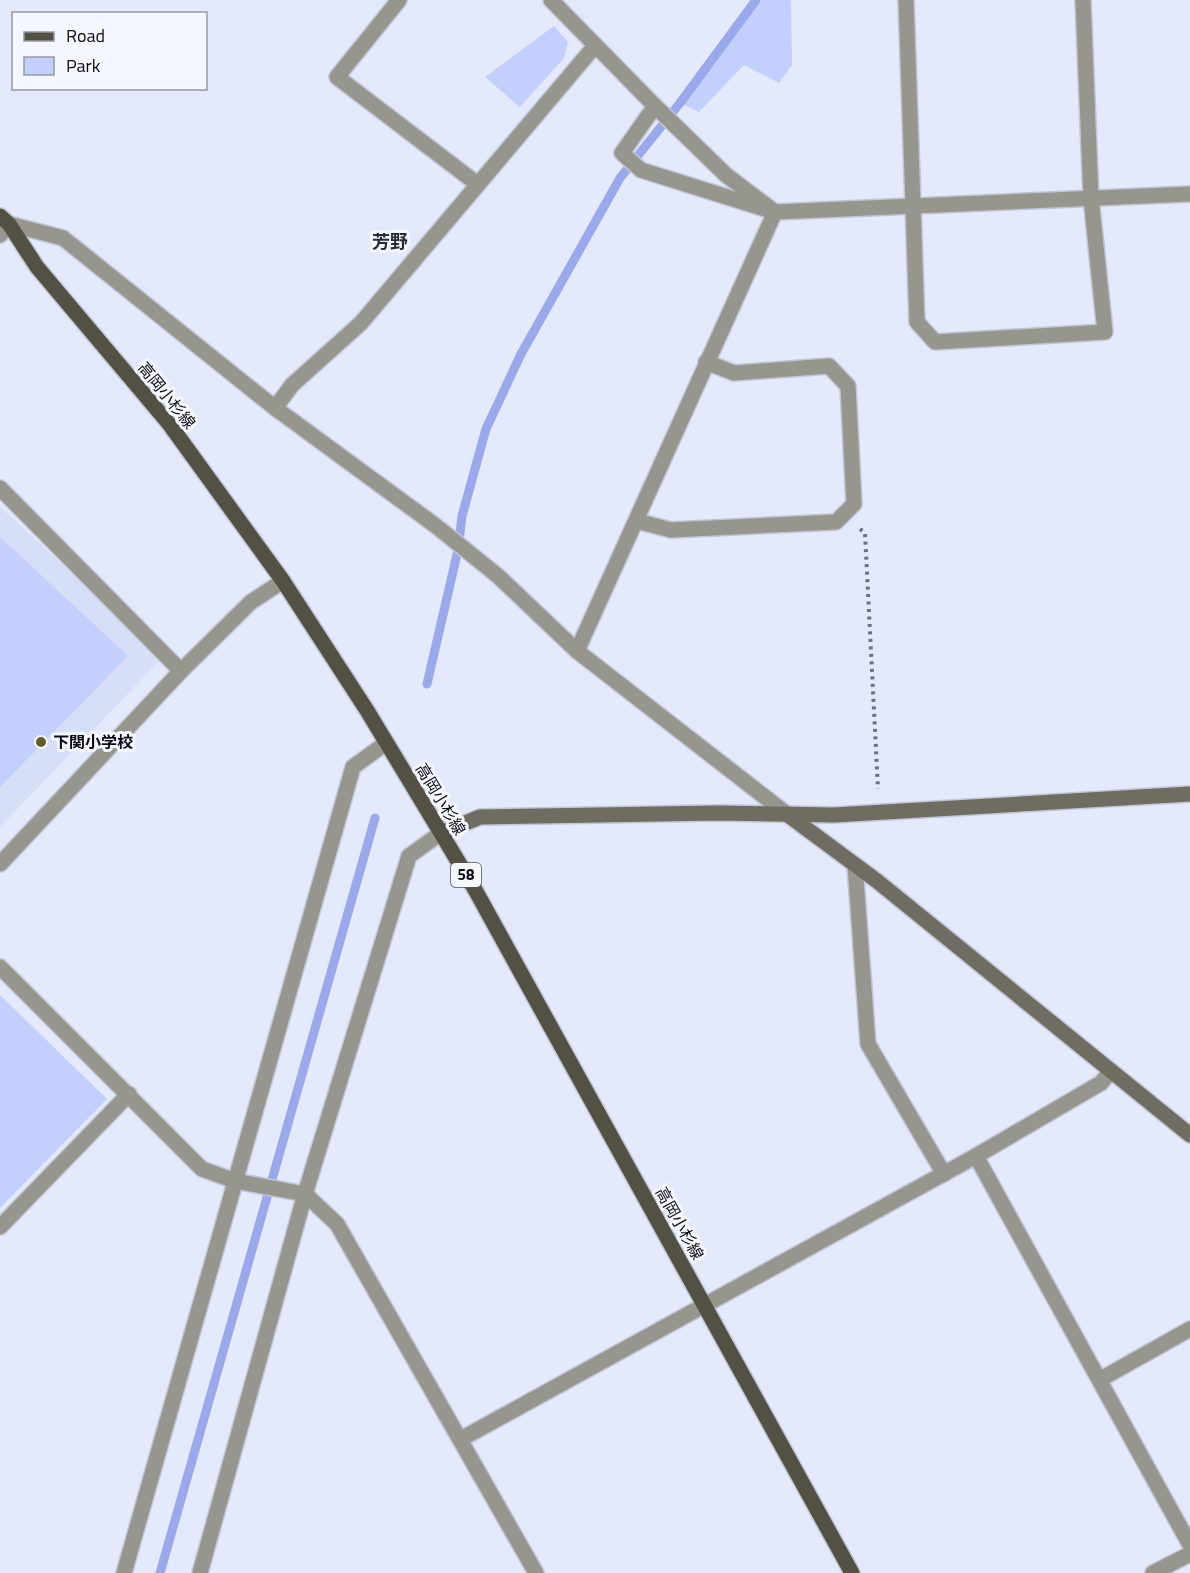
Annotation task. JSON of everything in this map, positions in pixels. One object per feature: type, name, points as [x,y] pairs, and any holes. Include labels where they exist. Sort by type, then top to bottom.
[{"type":"main road","name":"高岡小杉線","points":[[3,225],[170,425],[283,581],[386,743],[473,886],[852,1573]]},
{"type":"street","points":[[399,0],[337,77],[476,183]]},
{"type":"street","points":[[551,0],[677,131],[726,175],[775,212]]},
{"type":"street","points":[[906,0],[917,322],[935,342],[1105,332],[1091,198],[1083,0]]},
{"type":"street","points":[[275,408],[292,385],[361,323],[476,183],[594,47]]},
{"type":"street","points":[[657,109],[622,153],[642,170],[775,212],[1190,194]]},
{"type":"street","points":[[577,651],[775,212]]},
{"type":"street","points":[[3,225],[63,238],[275,408],[436,526],[498,576],[577,651],[788,815],[855,864],[1190,1135]]},
{"type":"street","points":[[637,520],[671,530],[836,522],[854,504],[848,386],[829,366],[734,373],[706,362]]},
{"type":"street","points":[[0,488],[181,671]]},
{"type":"street","points":[[0,864],[181,671],[251,602],[283,581]]},
{"type":"street","points":[[124,1573],[353,767],[386,743]]},
{"type":"street","points":[[200,1573],[305,1194],[409,856],[441,833],[480,817],[879,813],[1190,794]]},
{"type":"street","points":[[855,864],[868,1044],[944,1174]]},
{"type":"street","points":[[0,966],[202,1169],[235,1180],[305,1194],[337,1224],[461,1438],[530,1571]]},
{"type":"street","points":[[461,1438],[976,1156],[1101,1083],[1110,1072]]},
{"type":"street","points":[[0,1227],[129,1094]]},
{"type":"street","points":[[976,1156],[1101,1379],[1190,1545]]},
{"type":"street","points":[[1101,1379],[1190,1329]]},
{"type":"street","points":[[1153,1573],[1190,1554]]},
{"type":"path","points":[[846,512],[865,533],[879,813]]},
{"type":"shaded area","name":"下関小学校","points":[[0,507],[163,657],[0,827]]},
{"type":"green space","points":[[761,0],[791,0],[792,65],[779,83],[744,65],[699,112],[682,104]]},
{"type":"green space","points":[[554,26],[568,42],[564,58],[520,107],[485,77]]},
{"type":"green space","name":"下関小学校","points":[[0,537],[128,656],[0,787]]},
{"type":"green space","points":[[0,995],[107,1099],[0,1208]]},
{"type":"waterway","points":[[427,684],[458,550],[462,516],[486,429],[521,354],[620,178],[680,103],[756,0]]},
{"type":"waterway","points":[[160,1573],[375,818]]},
{"type":"place","name":"下関小学校","points":[[41,742]]},
{"type":"district","name":"芳野","points":[[390,242]]}]
